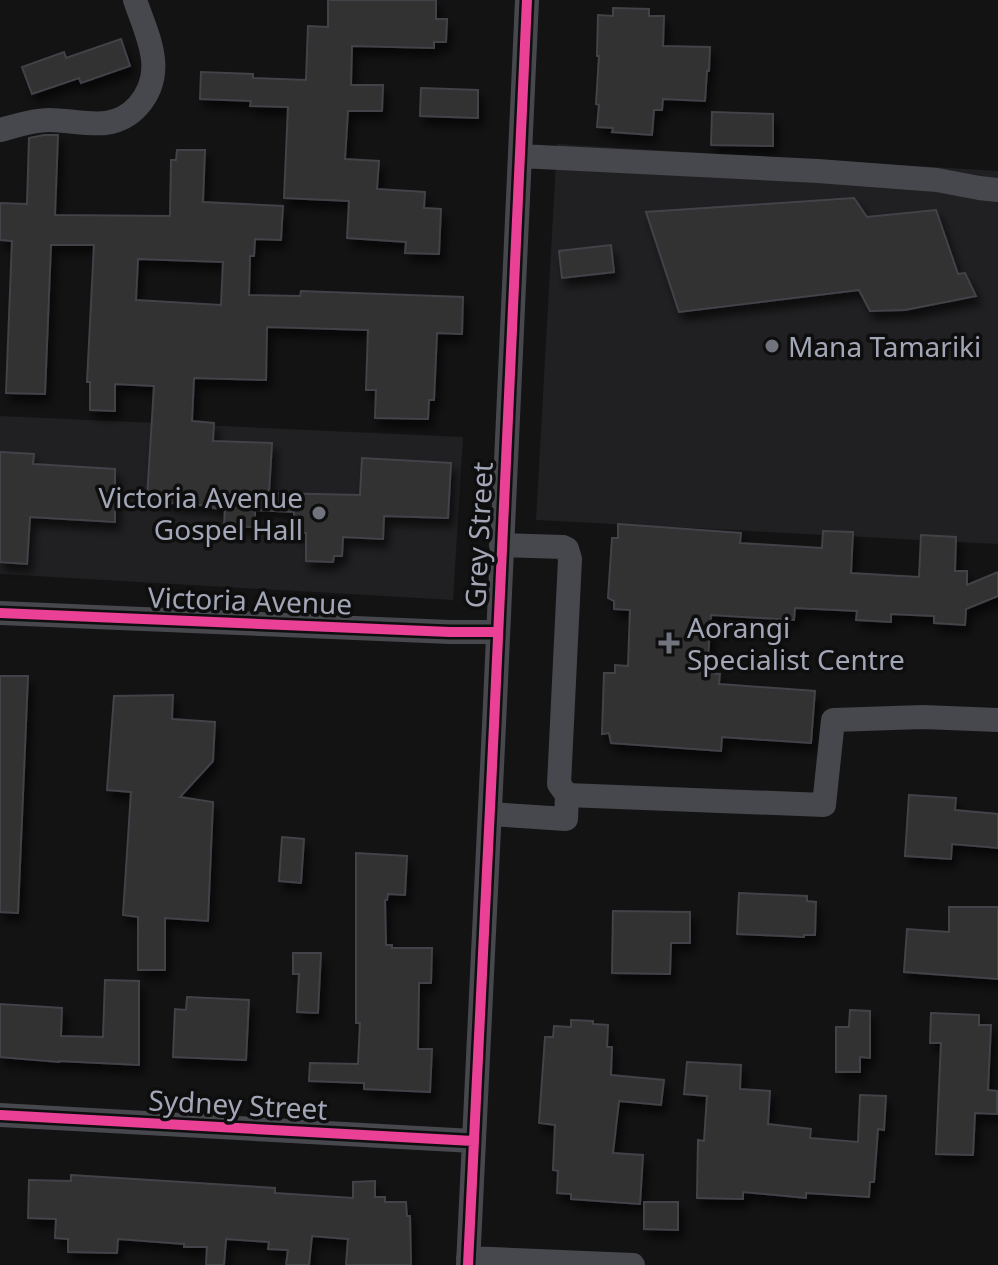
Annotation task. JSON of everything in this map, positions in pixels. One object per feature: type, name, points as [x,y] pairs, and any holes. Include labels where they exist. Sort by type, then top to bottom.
[{"type":"street","points":[[0,130],[49,120],[103,123],[126,117],[136,108],[150,87],[154,66],[135,0]]},
{"type":"street","name":"Grey Street","points":[[468,1261],[527,0]]},
{"type":"street","points":[[520,156],[937,180],[988,189],[998,208]]},
{"type":"street","points":[[490,814],[566,819],[567,795],[559,784],[570,559],[567,549],[563,547],[501,545]]},
{"type":"street","name":"Victoria Avenue","points":[[0,613],[498,632]]},
{"type":"street","points":[[567,795],[824,805],[833,720],[923,717],[998,720]]},
{"type":"street","name":"Sydney Street","points":[[0,1115],[473,1141]]},
{"type":"street","points":[[468,1261],[633,1265]]},
{"type":"shaded area","name":"Mana Tamariki","points":[[557,144],[998,171],[998,544],[536,520]]},
{"type":"shaded area","points":[[0,416],[463,437],[453,600],[0,574]]},
{"type":"building","points":[[328,0],[436,0],[436,19],[447,19],[446,42],[434,42],[434,48],[352,46],[351,85],[383,85],[382,111],[348,111],[345,159],[379,161],[377,189],[425,192],[424,208],[441,209],[439,254],[405,253],[406,242],[347,238],[349,201],[284,198],[288,107],[250,106],[251,101],[200,99],[201,72],[306,80],[308,26],[328,27]]},
{"type":"building","points":[[613,8],[649,9],[649,16],[664,16],[663,46],[710,47],[705,101],[663,99],[662,110],[654,110],[652,135],[612,132],[613,128],[597,127],[598,15],[613,16]]},
{"type":"building","points":[[121,39],[130,66],[81,83],[79,78],[32,94],[22,67],[64,52],[66,58]]},
{"type":"building","points":[[421,88],[478,90],[478,118],[420,116]]},
{"type":"building","points":[[712,112],[773,114],[773,146],[711,145]]},
{"type":"building","points":[[58,135],[55,215],[170,216],[171,160],[176,160],[177,150],[205,150],[203,202],[283,206],[281,240],[255,239],[254,256],[250,256],[249,295],[300,296],[301,291],[463,297],[462,334],[437,333],[434,400],[429,400],[428,419],[375,418],[376,390],[366,390],[368,330],[267,327],[266,380],[194,378],[192,421],[214,423],[213,441],[272,443],[269,493],[360,495],[362,458],[451,463],[448,518],[384,516],[383,539],[343,537],[342,556],[334,556],[333,562],[306,561],[306,533],[294,532],[294,512],[255,510],[255,527],[224,526],[225,509],[147,499],[154,386],[115,384],[115,411],[90,410],[90,382],[87,382],[94,245],[51,245],[45,394],[6,393],[12,241],[0,240],[0,203],[27,204],[29,138]],"holes":[[[138,259],[223,262],[221,305],[136,300]]]},
{"type":"building","points":[[854,198],[867,217],[936,210],[958,274],[965,273],[976,296],[905,310],[870,311],[859,290],[679,312],[646,212]]},
{"type":"building","points":[[611,245],[614,272],[562,278],[559,251]]},
{"type":"building","points":[[0,452],[34,454],[33,464],[115,469],[115,522],[30,517],[27,564],[0,562]]},
{"type":"building","name":"Aorangi Specialist Centre","points":[[618,524],[741,533],[740,543],[822,548],[823,531],[853,532],[851,573],[919,577],[921,535],[956,537],[955,571],[967,571],[967,585],[998,572],[998,596],[966,609],[965,625],[934,623],[934,616],[891,614],[891,622],[856,620],[857,611],[795,608],[794,620],[711,615],[707,673],[720,674],[719,684],[815,691],[811,743],[722,737],[721,751],[611,743],[609,733],[602,734],[604,673],[615,673],[615,665],[628,666],[630,610],[614,609],[614,601],[608,598],[612,538],[618,538]]},
{"type":"building","points":[[0,676],[28,676],[18,913],[0,912]]},
{"type":"building","points":[[173,695],[172,719],[215,722],[213,761],[180,797],[213,802],[208,921],[165,918],[165,970],[138,970],[138,917],[123,915],[131,792],[107,790],[114,696]]},
{"type":"building","points":[[909,795],[956,798],[955,810],[998,814],[998,848],[952,844],[951,859],[905,856]]},
{"type":"building","points":[[282,837],[304,839],[301,883],[279,881]]},
{"type":"building","points":[[356,853],[407,856],[405,895],[388,894],[385,900],[386,945],[392,945],[392,948],[432,948],[431,983],[419,983],[418,1049],[432,1049],[430,1092],[364,1089],[364,1083],[309,1081],[310,1063],[358,1064]]},
{"type":"building","points":[[739,893],[807,896],[807,901],[816,902],[815,935],[737,934]]},
{"type":"building","points":[[949,907],[998,907],[998,979],[904,972],[907,929],[949,932]]},
{"type":"building","points":[[613,911],[690,912],[690,943],[671,943],[670,974],[612,973]]},
{"type":"building","points":[[293,953],[321,953],[318,1013],[297,1012],[299,974],[293,974]]},
{"type":"building","points":[[105,980],[139,981],[139,1065],[0,1057],[0,1004],[62,1008],[61,1036],[103,1037]]},
{"type":"building","points":[[187,997],[249,1000],[246,1060],[173,1057],[175,1009],[186,1010]]},
{"type":"building","points":[[850,1010],[870,1011],[870,1058],[860,1057],[860,1072],[836,1072],[836,1027],[849,1027]]},
{"type":"building","points":[[931,1013],[979,1015],[979,1025],[991,1025],[988,1090],[997,1091],[997,1114],[975,1113],[973,1155],[936,1154],[941,1043],[930,1043]]},
{"type":"building","points":[[571,1020],[608,1025],[607,1047],[612,1047],[611,1075],[664,1080],[661,1105],[619,1101],[613,1153],[643,1155],[640,1204],[571,1199],[571,1194],[557,1193],[558,1171],[553,1170],[555,1125],[539,1123],[545,1037],[553,1037],[554,1026],[571,1027]]},
{"type":"building","points":[[687,1062],[741,1065],[740,1089],[770,1091],[768,1124],[811,1129],[810,1138],[858,1142],[860,1095],[886,1096],[884,1130],[878,1129],[874,1182],[870,1182],[869,1197],[806,1193],[806,1198],[743,1192],[743,1199],[697,1198],[698,1140],[704,1141],[707,1096],[684,1094]]},
{"type":"building","points":[[71,1175],[275,1188],[275,1193],[353,1198],[353,1182],[375,1181],[375,1197],[385,1197],[385,1202],[406,1202],[407,1216],[410,1216],[411,1265],[346,1265],[348,1239],[312,1236],[309,1265],[286,1265],[288,1250],[268,1249],[269,1242],[226,1239],[224,1265],[206,1265],[207,1247],[184,1247],[184,1244],[118,1239],[117,1253],[68,1252],[68,1239],[55,1238],[56,1219],[28,1218],[29,1180],[71,1181]]},
{"type":"building","points":[[644,1202],[678,1202],[678,1230],[644,1229]]},
{"type":"cycle path","points":[[468,1265],[527,0]]},
{"type":"cycle path","points":[[0,613],[498,632]]},
{"type":"cycle path","points":[[0,1115],[473,1141]]},
{"type":"place","name":"Mana Tamariki","points":[[772,346]]},
{"type":"place","name":"Victoria Avenue Gospel Hall","points":[[319,513]]},
{"type":"place","name":"Aorangi Specialist Centre","points":[[669,643]]}]
